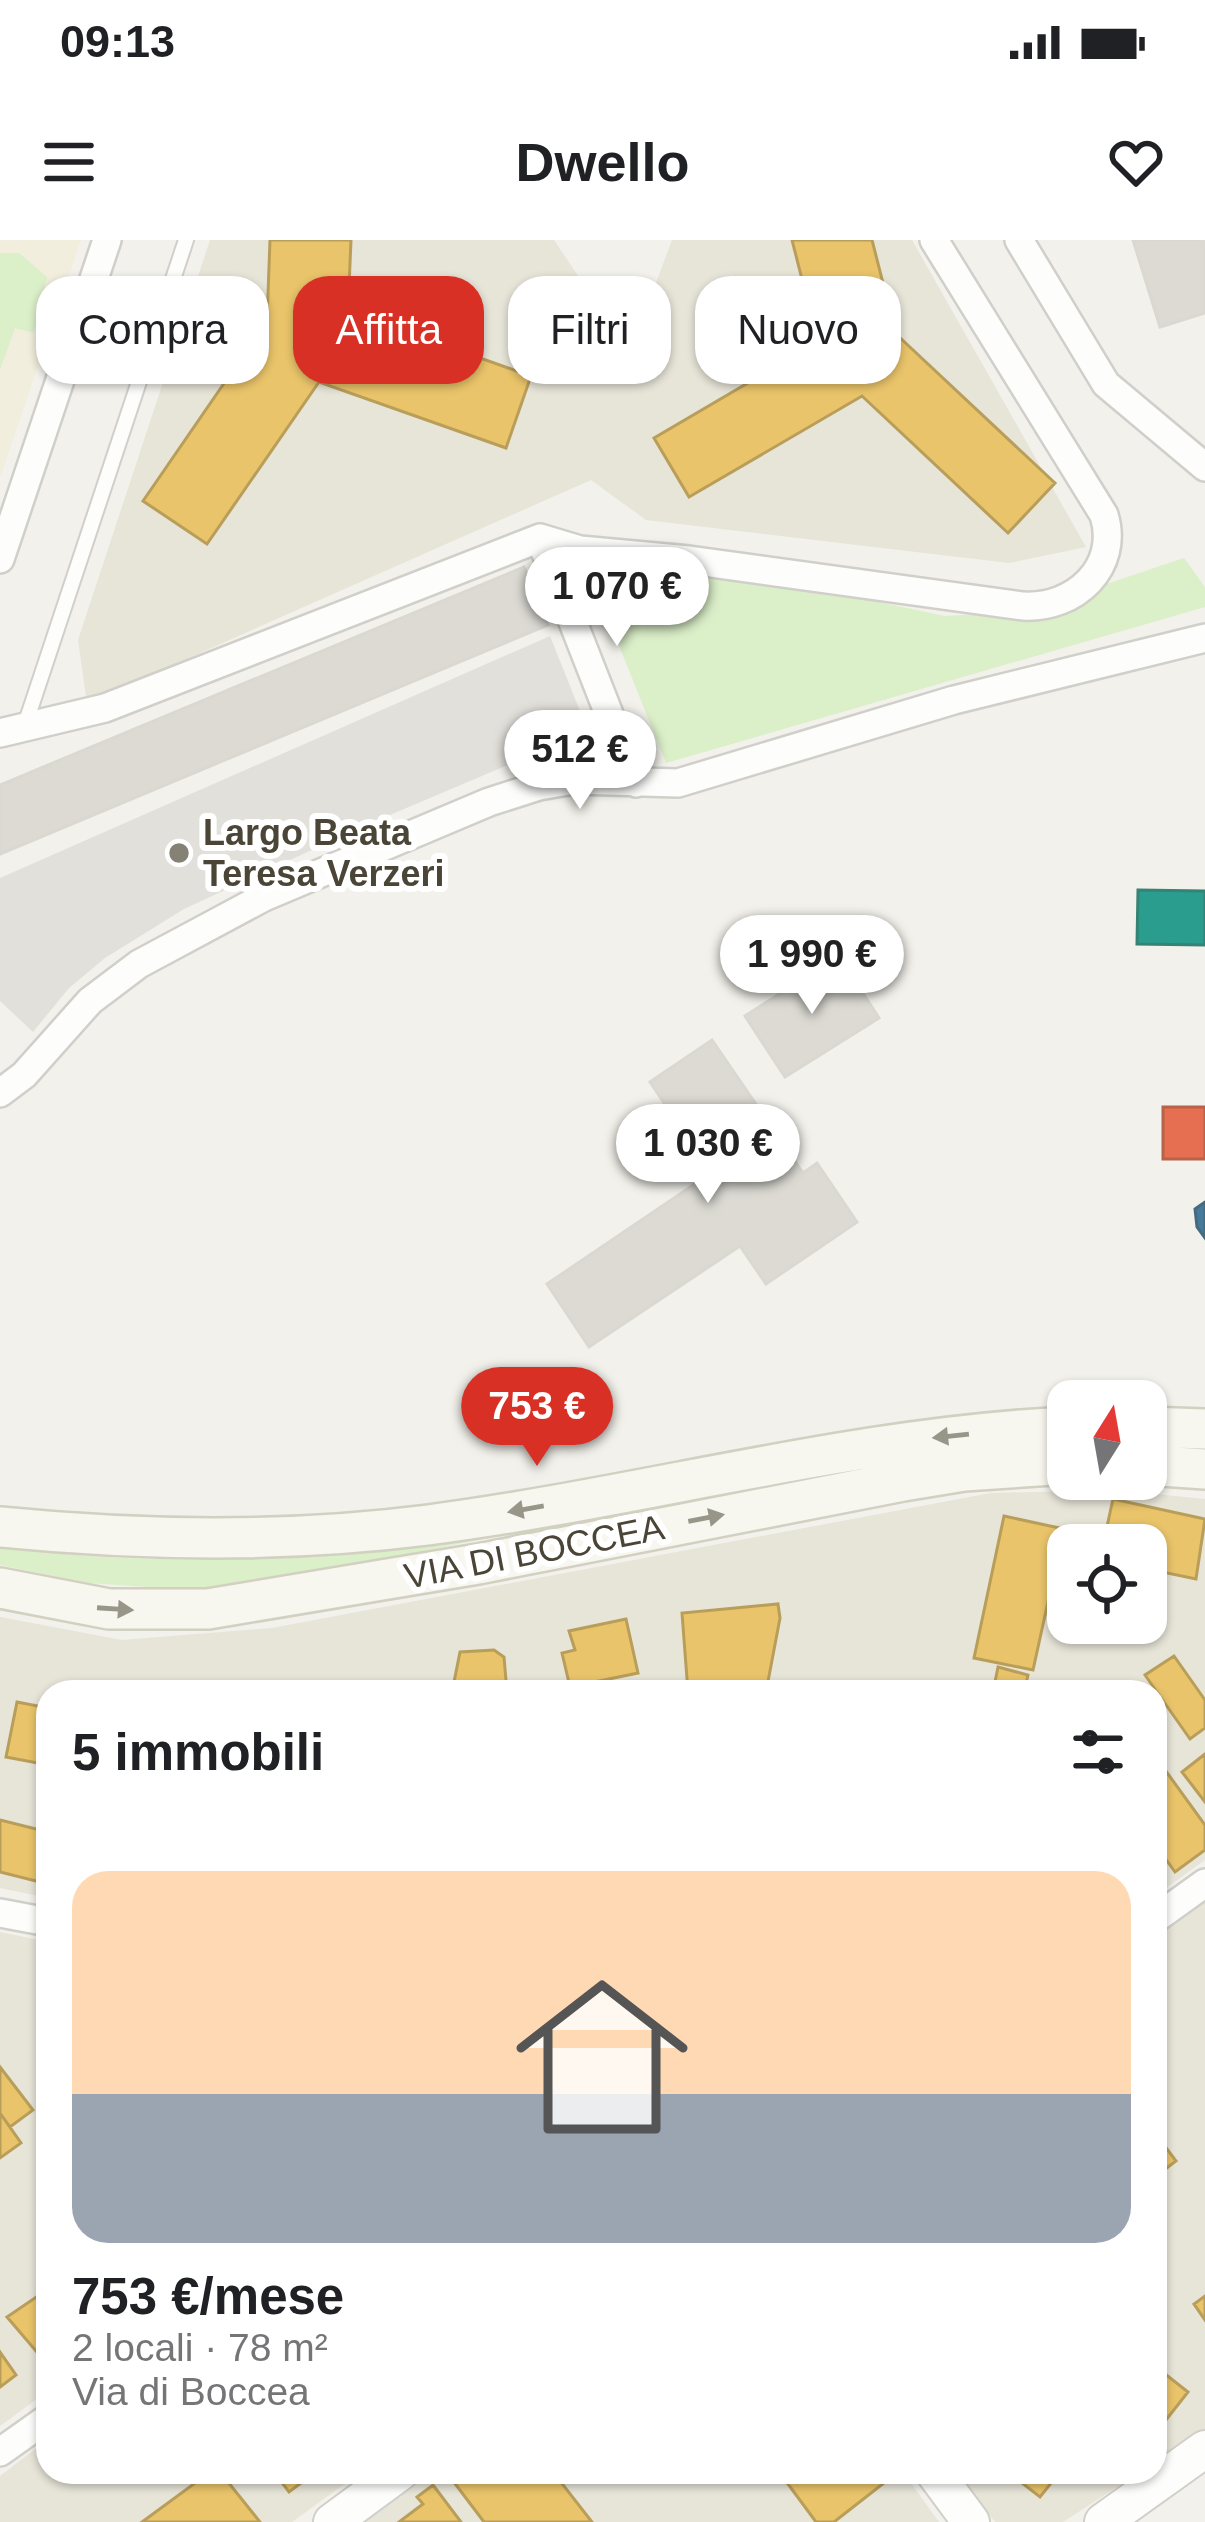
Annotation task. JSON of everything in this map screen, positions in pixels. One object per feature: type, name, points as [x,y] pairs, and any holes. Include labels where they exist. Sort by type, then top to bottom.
[{"type":"main road","points":[[1167,1427],[1205,1429]]},
{"type":"main road","name":"VIA DI BOCCEA","points":[[0,1527],[193,1538],[387,1529],[475,1518],[873,1447],[1047,1428]]},
{"type":"main road","name":"VIA DI BOCCEA","points":[[0,1588],[109,1609],[208,1609],[478,1564],[903,1481],[1047,1466]]},
{"type":"main road","points":[[1167,1466],[1205,1469]]},
{"type":"street","points":[[0,559],[7,516],[107,240]]},
{"type":"street","points":[[12,731],[105,708],[540,538],[580,550],[689,560],[1023,606],[1051,604],[1080,589],[1106,556],[1109,535],[1104,515],[934,240]]},
{"type":"street","points":[[1019,240],[1106,384],[1205,467]]},
{"type":"street","points":[[540,538],[636,783]]},
{"type":"street","points":[[0,1093],[24,1075],[91,1001],[122,975],[264,897],[513,793],[574,780],[694,779],[954,700],[1205,638]]},
{"type":"street","points":[[1167,1910],[1205,1883]]},
{"type":"street","points":[[0,1913],[36,1920]]},
{"type":"street","points":[[0,2452],[36,2426]]},
{"type":"street","points":[[1167,2476],[1205,2449]]},
{"type":"street","points":[[332,2522],[384,2484]]},
{"type":"street","points":[[943,2484],[971,2522]]},
{"type":"street","points":[[1103,2522],[1156,2484]]},
{"type":"lane","points":[[12,731],[186,240]]},
{"type":"shaded area","points":[[0,240],[81,240],[69,276],[36,276],[36,372],[0,478]]},
{"type":"shaded area","points":[[210,240],[554,240],[578,276],[508,276],[508,384],[671,384],[671,276],[659,276],[672,240],[912,240],[1086,547],[1009,563],[646,520],[591,480],[87,703],[78,640],[162,384],[269,384],[269,276],[198,276]]},
{"type":"shaded area","name":"Largo Beata Teresa Verzeri","points":[[550,636],[588,731],[184,909],[105,958],[69,988],[33,1032],[0,1001],[0,878]]},
{"type":"shaded area","points":[[1047,1492],[1047,1500],[1167,1500],[1167,1495],[1205,1499],[1205,1860],[1167,1887],[1167,1680],[36,1680],[36,1896],[0,1888],[0,1617],[122,1640],[272,1628],[991,1493]]},
{"type":"shaded area","points":[[1205,1902],[1205,2430],[1167,2455],[1167,1929]]},
{"type":"shaded area","points":[[0,1932],[36,1940],[36,2400],[0,2426]]},
{"type":"shaded area","points":[[36,2448],[36,2484],[344,2484],[292,2522],[0,2522],[0,2476]]},
{"type":"shaded area","points":[[408,2484],[912,2484],[939,2522],[356,2522]]},
{"type":"shaded area","points":[[966,2484],[1122,2484],[1063,2522],[995,2522]]},
{"type":"green space","points":[[0,253],[19,253],[46,276],[36,276],[34,333],[15,328],[0,370]]},
{"type":"green space","points":[[1184,558],[1205,587],[1205,607],[666,763],[600,598],[614,582],[636,575],[679,573],[840,594],[945,616],[1023,612]]},
{"type":"green space","points":[[514,1533],[241,1587],[178,1589],[87,1583],[0,1565],[0,1546],[64,1554],[193,1559],[321,1553]]},
{"type":"building: Abitazioni","points":[[270,240],[351,240],[349,276],[293,276],[293,384],[318,384],[207,544],[143,501],[224,384],[269,384]]},
{"type":"building: Abitazioni","points":[[792,240],[872,240],[881,276],[801,276]]},
{"type":"building: Abitazioni","points":[[901,339],[1055,483],[1008,533],[862,396],[689,497],[654,438],[746,384],[901,384]]},
{"type":"building: Abitazioni","points":[[484,359],[508,368],[508,384],[528,384],[506,448],[325,384],[484,384]]},
{"type":"building: Abitazioni","points":[[1113,1500],[1205,1519],[1196,1579],[1167,1573],[1167,1524],[1108,1524]]},
{"type":"building: Abitazioni","points":[[1004,1516],[1047,1525],[1047,1606],[1033,1670],[974,1658]]},
{"type":"building: Abitazioni","points":[[778,1604],[780,1618],[768,1680],[687,1680],[682,1613]]},
{"type":"building: Abitazioni","points":[[626,1619],[638,1673],[568,1680],[562,1653],[575,1650],[569,1631]]},
{"type":"building: Abitazioni","points":[[494,1650],[504,1657],[506,1680],[454,1680],[460,1652]]},
{"type":"building: Abitazioni","points":[[1174,1656],[1205,1700],[1205,1728],[1190,1739],[1167,1706],[1167,1680],[1149,1680],[1145,1675]]},
{"type":"building: Abitazioni","points":[[998,1667],[1028,1675],[1027,1680],[995,1680]]},
{"type":"building: Abitazioni","points":[[17,1702],[36,1706],[36,1763],[6,1757]]},
{"type":"building: Abitazioni","points":[[1205,1754],[1205,1802],[1182,1772]]},
{"type":"building: Abitazioni","points":[[1167,1773],[1205,1825],[1205,1850],[1175,1872],[1167,1861]]},
{"type":"building: Abitazioni","points":[[0,1820],[36,1829],[36,1881],[0,1872]]},
{"type":"building: Abitazioni","points":[[0,2067],[33,2110],[10,2127],[0,2113]]},
{"type":"building: Abitazioni","points":[[0,2113],[21,2143],[0,2158]]},
{"type":"building: Abitazioni","points":[[1205,2296],[1205,2320],[1194,2304]]},
{"type":"building: Abitazioni","points":[[36,2297],[36,2351],[7,2317]]},
{"type":"building: Abitazioni","points":[[0,2352],[16,2375],[0,2387]]},
{"type":"building: Abitazioni","points":[[1167,2375],[1188,2392],[1167,2419]]},
{"type":"building: Abitazioni","points":[[194,2484],[230,2484],[260,2522],[142,2522]]},
{"type":"building: Abitazioni","points":[[455,2484],[562,2484],[592,2522],[484,2522]]},
{"type":"building: Abitazioni","points":[[788,2484],[883,2484],[834,2522],[816,2522]]},
{"type":"building: Abitazioni","points":[[1023,2484],[1050,2484],[1040,2497]]},
{"type":"building: Abitazioni","points":[[433,2485],[461,2522],[399,2522],[423,2504],[417,2497]]},
{"type":"building: Negozi","points":[[1163,1107],[1205,1107],[1205,1159],[1163,1159]]},
{"type":"building: Scuole","points":[[1138,890],[1205,891],[1205,945],[1137,944]]},
{"type":"building: Pubblico","points":[[1205,1202],[1205,1238],[1197,1227],[1195,1209]]},
{"type":"building: Altro","points":[[1133,240],[1205,240],[1205,313],[1160,327]]},
{"type":"building: Altro","points":[[524,567],[548,625],[0,854],[0,785]]},
{"type":"building: Altro","points":[[839,956],[879,1018],[785,1077],[745,1016]]},
{"type":"building: Altro","points":[[712,1040],[803,1173],[817,1163],[857,1222],[766,1284],[740,1246],[589,1347],[547,1284],[711,1173],[650,1082]]},
{"type":"place","name":"Largo Beata Teresa Verzeri","points":[[179,853]]}]
